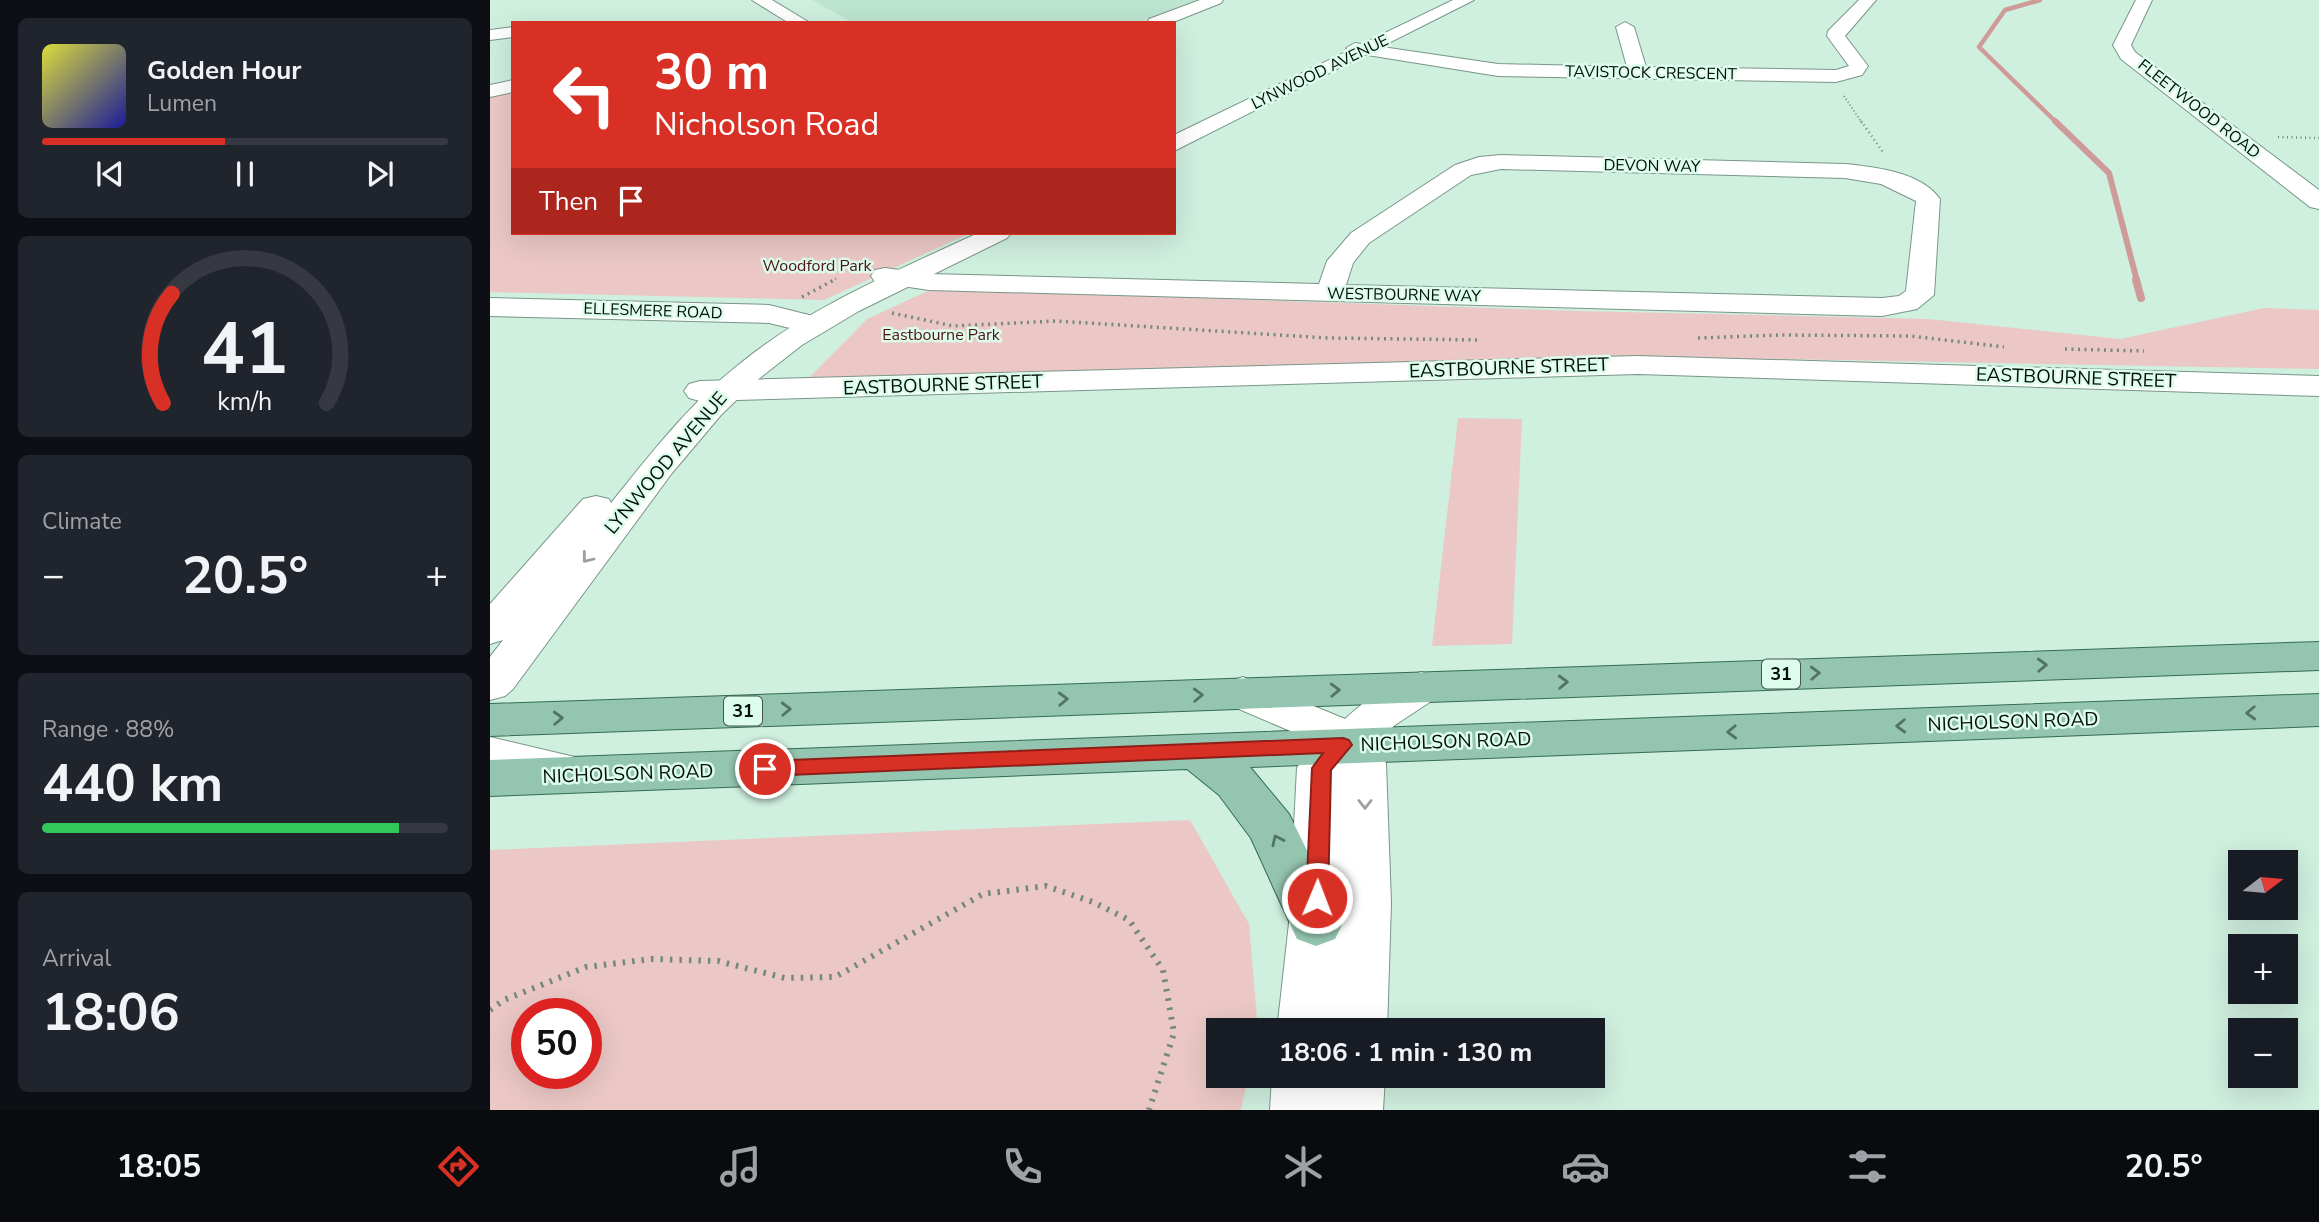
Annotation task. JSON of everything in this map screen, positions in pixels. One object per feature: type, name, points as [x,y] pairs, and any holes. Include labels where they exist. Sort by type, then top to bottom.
[{"type":"main road","name":"31","points":[[490,720],[2319,656]]},
{"type":"main road","name":"NICHOLSON ROAD","points":[[490,778],[2319,710]]},
{"type":"main road","points":[[1195,751],[1236,782],[1271,828],[1317,923]]},
{"type":"street","points":[[761,0],[797,21]]},
{"type":"street","points":[[1160,21],[1215,0]]},
{"type":"street","name":"LYNWOOD AVENUE","points":[[1176,143],[1460,0]]},
{"type":"street","name":"FLEETWOOD ROAD","points":[[2144,0],[2122,45],[2127,55],[2319,202]]},
{"type":"street","points":[[1843,1],[1866,2]]},
{"type":"street","name":"TAVISTOCK CRESCENT","points":[[1361,49],[1498,70],[1829,76],[1847,74],[1856,71],[1859,66],[1836,36],[1837,31],[1866,2]]},
{"type":"street","points":[[1625,27],[1638,73]]},
{"type":"street","points":[[490,35],[511,33]]},
{"type":"street","name":"LYNWOOD AVENUE","points":[[1176,135],[1361,49]]},
{"type":"street","points":[[490,91],[511,86]]},
{"type":"street","name":"DEVON WAY","points":[[1330,293],[1340,261],[1360,238],[1463,170],[1479,164],[1501,162],[1845,171],[1895,179],[1928,199],[1920,295]]},
{"type":"street","points":[[1895,179],[1930,171]]},
{"type":"street","name":"LYNWOOD AVENUE","points":[[894,278],[971,235]]},
{"type":"street","name":"LYNWOOD AVENUE","points":[[490,630],[655,438],[712,391],[767,357],[805,314],[847,301],[993,235]]},
{"type":"street","name":"WESTBOURNE WAY","points":[[894,278],[1330,293],[1882,307],[1907,303],[1920,295]]},
{"type":"street","name":"ELLESMERE ROAD","points":[[490,307],[805,314]]},
{"type":"street","name":"EASTBOURNE STREET","points":[[712,391],[1637,365],[2319,386]]},
{"type":"street","name":"LYNWOOD AVENUE","points":[[490,684],[498,678],[563,589],[673,449],[712,391]]},
{"type":"street","points":[[1307,1018],[1317,923],[1321,768],[1379,714],[1421,687]]},
{"type":"street","points":[[1243,693],[1325,727],[1363,763],[1365,903],[1359,1018]]},
{"type":"street","points":[[490,754],[581,775]]},
{"type":"street","points":[[1300,1110],[1301,1088]]},
{"type":"street","points":[[1353,1110],[1354,1088]]},
{"type":"path","points":[[1829,76],[1896,171],[1895,179]]},
{"type":"path","points":[[805,314],[847,301],[953,326],[1056,321],[1328,338],[1481,340]]},
{"type":"path","points":[[1692,338],[1780,335],[1910,336],[2016,349]]},
{"type":"path","points":[[2054,350],[2084,348],[2151,352]]},
{"type":"path","points":[[490,1010],[504,1000],[586,967],[651,958],[718,961],[785,978],[835,977],[983,894],[1046,886],[1093,902],[1129,920],[1163,970],[1174,1033],[1149,1110]]},
{"type":"shaded area","points":[[812,0],[1199,0],[1141,21],[850,21]]},
{"type":"green space","name":"Woodford Park","points":[[511,92],[511,235],[966,235],[824,300],[490,292],[490,97]]},
{"type":"green space","name":"Eastbourne Park","points":[[932,289],[1579,311],[1928,319],[2120,339],[2264,308],[2319,310],[2319,369],[1780,359],[1533,360],[803,384],[867,319]]},
{"type":"green space","points":[[1458,418],[1522,419],[1512,644],[1432,646]]},
{"type":"green space","points":[[1190,820],[1249,924],[1257,1018],[1206,1018],[1206,1088],[1246,1088],[1241,1110],[490,1110],[490,850]]},
{"type":"waterway","points":[[2040,0],[2005,10],[1979,47],[2057,123]]},
{"type":"waterway","points":[[2055,121],[2109,173],[2137,281]]},
{"type":"waterway","points":[[2136,280],[2141,298]]},
{"type":"route","points":[[765,769],[1343,745],[1321,768],[1317,898]]}]
